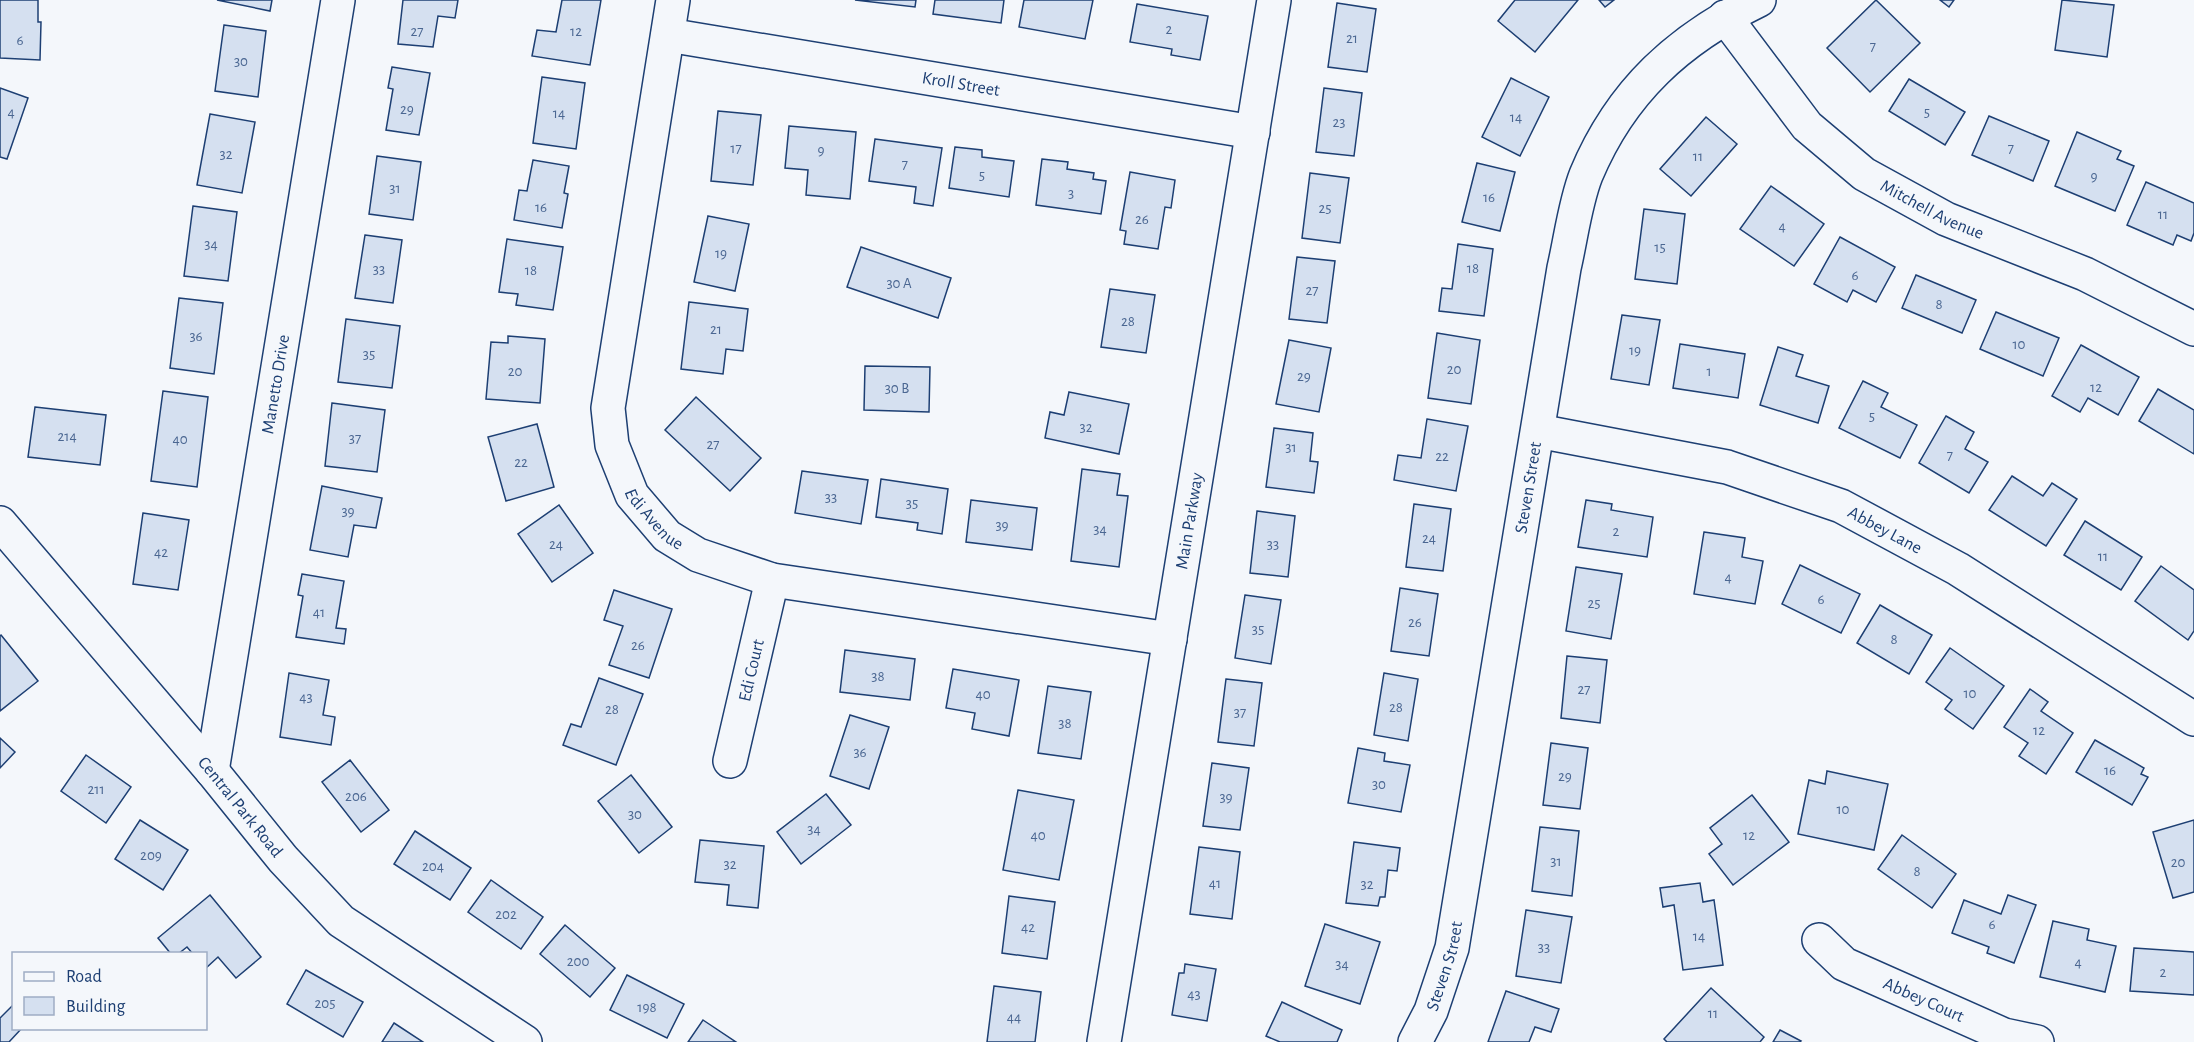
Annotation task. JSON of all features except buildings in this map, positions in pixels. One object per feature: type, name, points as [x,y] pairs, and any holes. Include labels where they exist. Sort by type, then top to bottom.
[{"type":"street","name":"Manetto Drive","points":[[212,771],[338,0]]},
{"type":"street","name":"Edi Avenue","points":[[673,0],[608,408],[612,445],[632,495],[667,536],[698,555],[772,580],[1170,639]]},
{"type":"street","name":"Main Parkway","points":[[1104,1042],[1274,0]]},
{"type":"street","name":"Steven Street","points":[[1415,1042],[1431,1011],[1452,948],[1564,268],[1586,176],[1612,124],[1641,83],[1682,45],[1725,17],[1759,0]]},
{"type":"street","name":"Mitchell Avenue","points":[[1725,17],[1807,126],[1864,174],[1946,219],[2085,274],[2194,329]]},
{"type":"street","name":"Kroll Street","points":[[668,35],[1253,132]]},
{"type":"street","name":"Abbey Lane","points":[[1538,432],[1727,467],[1841,506],[1958,569],[2194,719]]},
{"type":"street","name":"Central Park Road","points":[[0,523],[212,771],[283,859],[341,921],[525,1042]]},
{"type":"street","name":"Edi Court","points":[[730,762],[772,580]]},
{"type":"street","name":"Abbey Court","points":[[1819,940],[1844,964],[2004,1035],[2037,1042]]}]
